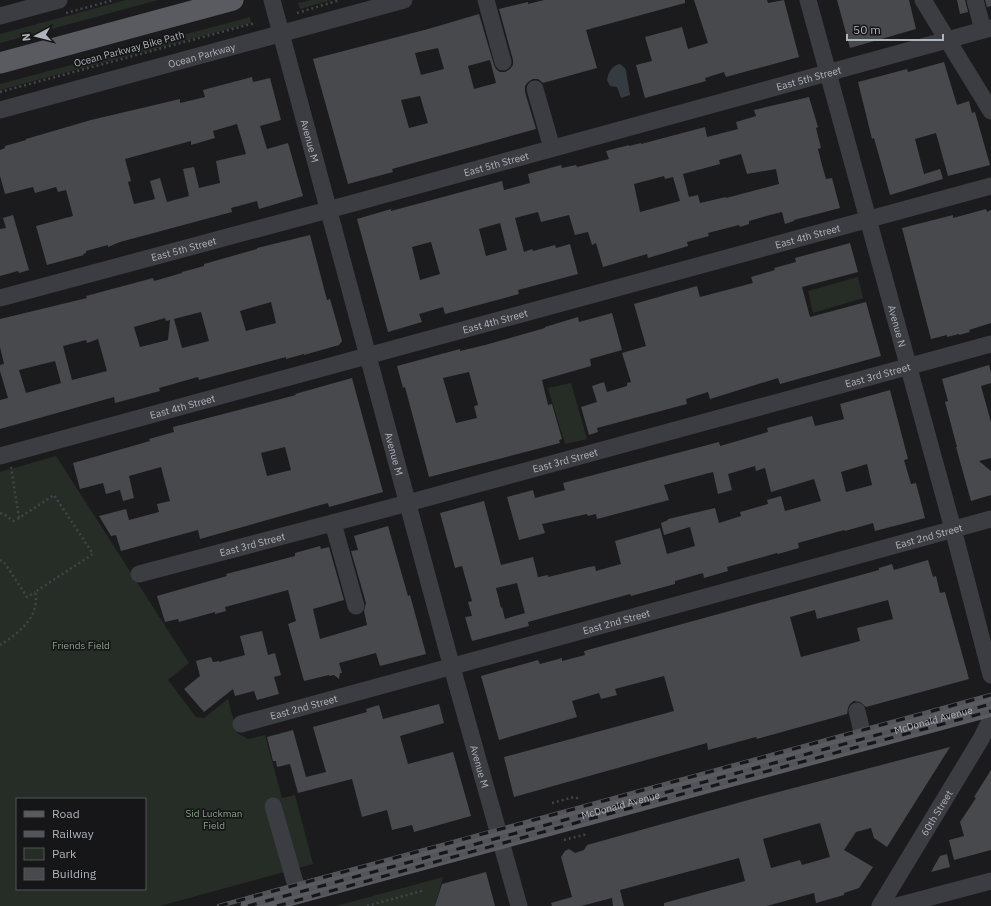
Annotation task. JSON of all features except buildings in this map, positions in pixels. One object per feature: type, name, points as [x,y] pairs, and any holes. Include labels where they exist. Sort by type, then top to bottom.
[{"type":"main road","points":[[0,63],[233,0]]},
{"type":"main road","name":"McDonald Avenue","points":[[251,906],[991,706]]},
{"type":"street","points":[[0,16],[59,0]]},
{"type":"street","name":"Avenue M","points":[[272,0],[452,666],[519,906]]},
{"type":"street","name":"Ocean Parkway","points":[[0,110],[404,0]]},
{"type":"street","points":[[486,0],[503,62]]},
{"type":"street","name":"Avenue N","points":[[808,0],[953,529],[991,675]]},
{"type":"street","points":[[923,0],[991,111]]},
{"type":"street","points":[[975,0],[987,29]]},
{"type":"street","name":"East 5th Street","points":[[0,298],[328,210],[987,29]]},
{"type":"street","points":[[535,89],[552,148]]},
{"type":"street","name":"East 4th Street","points":[[5,461],[368,356],[991,186]]},
{"type":"street","name":"East 3rd Street","points":[[139,574],[408,503],[991,344]]},
{"type":"street","name":"East 2nd Street","points":[[241,724],[991,519]]},
{"type":"street","points":[[333,523],[356,606]]},
{"type":"street","points":[[856,711],[864,740]]},
{"type":"street","name":"60th Street","points":[[880,906],[981,739],[991,719]]},
{"type":"street","points":[[273,806],[298,893]]},
{"type":"street","points":[[897,906],[991,881]]},
{"type":"path","points":[[293,15],[301,11],[340,0]]},
{"type":"path","name":"Ocean Parkway Bike Path","points":[[0,92],[251,24],[264,24]]},
{"type":"path","points":[[5,461],[19,518]]},
{"type":"path","points":[[0,513],[13,521],[54,495],[93,554],[27,598],[4,562],[0,560]]},
{"type":"path","points":[[0,645],[15,635],[28,622],[34,609],[35,592]]},
{"type":"path","points":[[552,803],[574,797],[581,800]]},
{"type":"path","points":[[367,906],[425,890]]},
{"type":"green space","points":[[126,0],[158,0],[0,43],[0,34]]},
{"type":"green space","points":[[310,0],[332,0],[300,9],[298,3]]},
{"type":"green space","points":[[250,17],[251,23],[0,90],[0,84]]},
{"type":"green space","points":[[858,277],[863,298],[813,313],[808,291]]},
{"type":"green space","points":[[571,383],[587,439],[565,444],[548,388]]},
{"type":"green space","points":[[56,456],[189,663],[168,680],[196,717],[204,718],[228,699],[237,733],[248,739],[265,735],[282,798],[295,795],[313,864],[160,906],[0,906],[0,472]]},
{"type":"green space","points":[[443,877],[435,906],[336,906]]},
{"type":"shaded area","points":[[620,64],[626,71],[630,95],[621,98],[617,87],[610,86],[607,80],[611,70]]},
{"type":"railway","points":[[219,906],[991,695]]},
{"type":"railway","points":[[248,906],[991,704]]},
{"type":"railway","points":[[277,906],[586,820],[991,711]]},
{"type":"park label","name":"Friends Field","points":[[81,645]]},
{"type":"park label","name":"Sid Luckman Field","points":[[214,818]]}]
